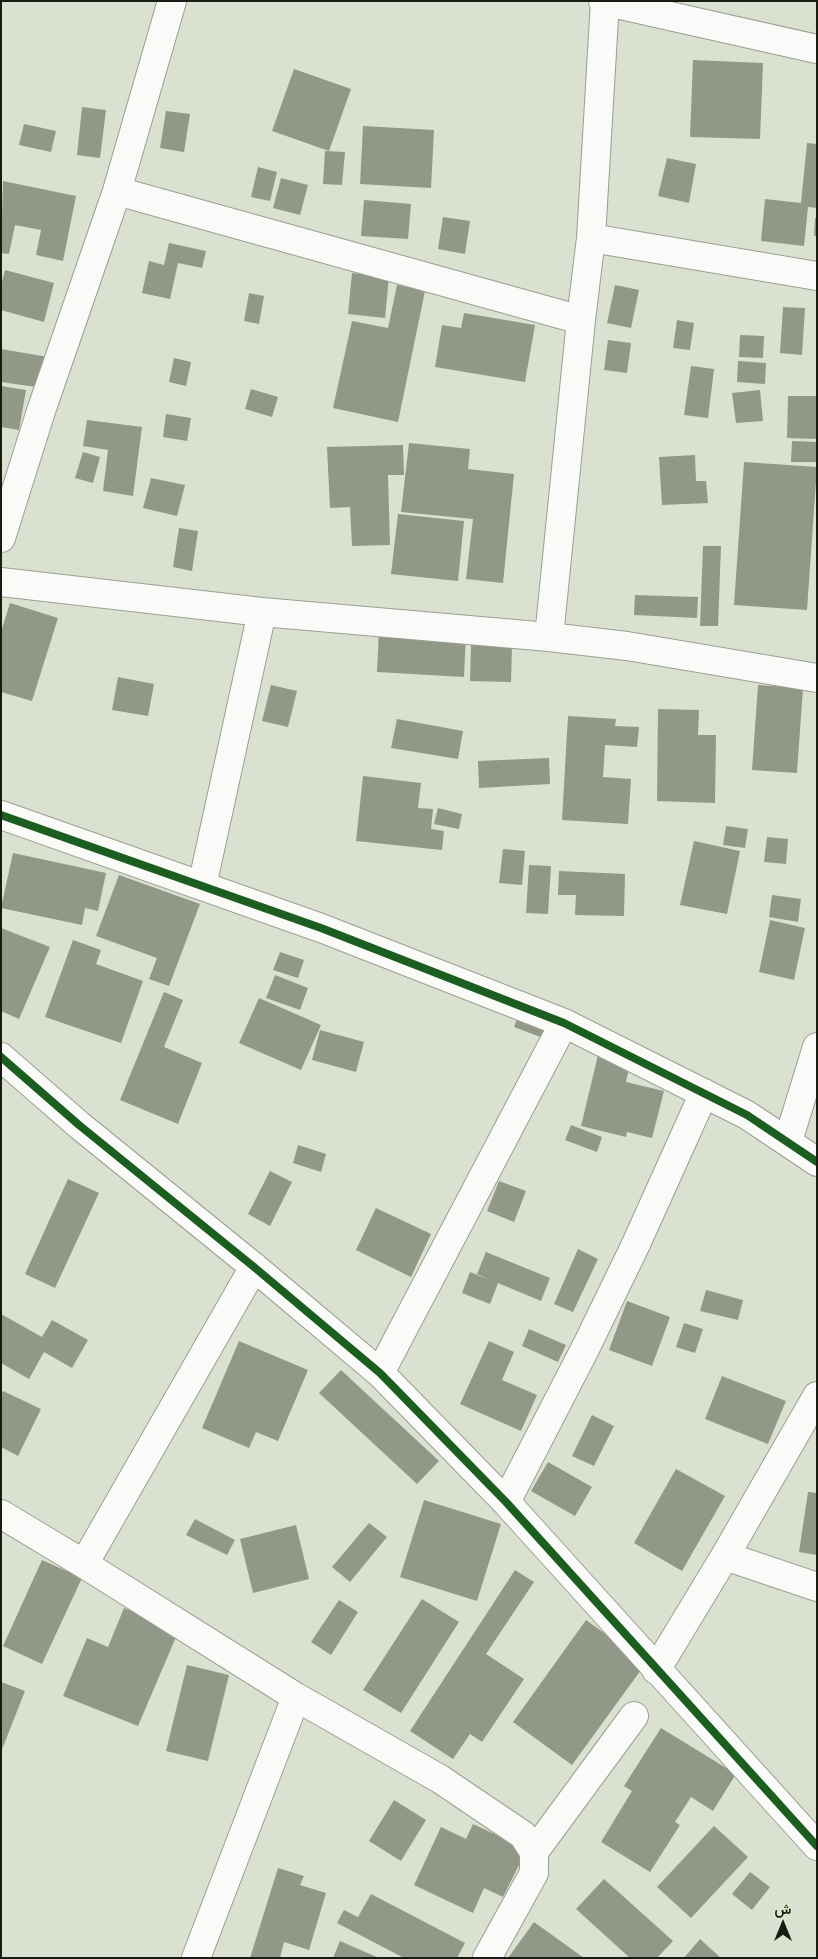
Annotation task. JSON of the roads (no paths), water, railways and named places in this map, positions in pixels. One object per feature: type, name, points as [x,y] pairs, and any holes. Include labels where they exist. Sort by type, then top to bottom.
[{"type":"street","points":[[1,538],[41,412],[117,191],[172,1]]},
{"type":"street","points":[[549,637],[590,238],[605,1],[817,49]]},
{"type":"street","points":[[117,191],[581,320]]},
{"type":"street","points":[[590,238],[817,276]]},
{"type":"street","points":[[1,582],[262,612],[549,637],[627,646],[817,678]]},
{"type":"street","points":[[202,886],[262,612]]},
{"type":"street","points":[[1,816],[321,928],[564,1023],[747,1115],[817,1162]]},
{"type":"street","points":[[380,1373],[564,1023]]},
{"type":"street","points":[[788,1141],[817,1047]]},
{"type":"street","points":[[1,1058],[79,1125],[254,1266],[380,1373],[506,1502],[817,1846]]},
{"type":"street","points":[[506,1502],[612,1295],[704,1093]]},
{"type":"street","points":[[84,1564],[254,1266]]},
{"type":"street","points":[[656,1670],[725,1556],[817,1396]]},
{"type":"street","points":[[1,1514],[296,1697],[440,1779],[523,1835],[534,1852],[534,1873],[487,1958]]},
{"type":"street","points":[[725,1556],[817,1587]]},
{"type":"street","points":[[196,1958],[296,1697]]},
{"type":"street","points":[[534,1852],[634,1716]]}]
